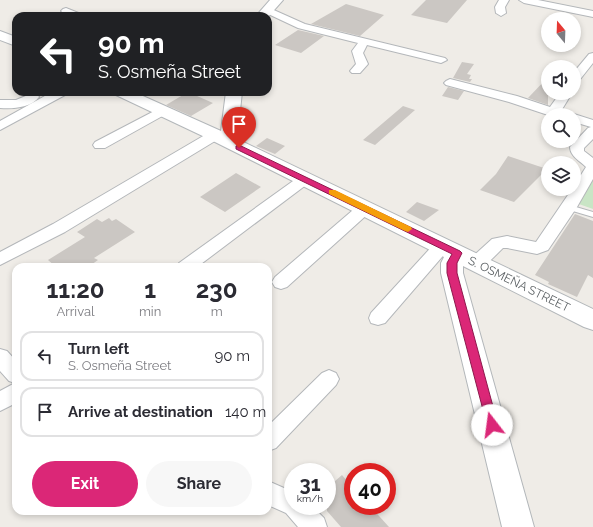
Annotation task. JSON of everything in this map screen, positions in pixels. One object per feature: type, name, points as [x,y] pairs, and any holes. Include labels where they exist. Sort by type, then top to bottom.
[{"type":"street","points":[[265,12],[277,0]]},
{"type":"street","points":[[501,13],[500,8],[504,0]]},
{"type":"street","points":[[524,0],[593,14]]},
{"type":"street","points":[[272,16],[295,24],[441,60]]},
{"type":"street","points":[[356,71],[362,64],[356,54],[364,42]]},
{"type":"street","points":[[581,71],[593,56]]},
{"type":"street","points":[[450,83],[512,99],[541,109]]},
{"type":"street","points":[[3,107],[19,104],[36,96]]},
{"type":"street","points":[[0,126],[54,96]]},
{"type":"street","name":"S. OSMEÑA STREET","points":[[130,96],[365,208],[593,320]]},
{"type":"street","points":[[0,258],[59,228],[221,139],[233,96]]},
{"type":"street","points":[[100,145],[162,111]]},
{"type":"street","points":[[581,120],[593,124]]},
{"type":"street","points":[[378,318],[459,254],[498,243],[507,242],[537,248],[542,246],[569,207],[593,166],[577,152],[577,147],[593,131]]},
{"type":"street","points":[[190,263],[305,179]]},
{"type":"street","points":[[281,282],[365,208]]},
{"type":"street","points":[[459,254],[452,263],[452,273],[518,527]]},
{"type":"street","points":[[0,357],[12,370]]},
{"type":"street","points":[[272,437],[330,379]]},
{"type":"street","points":[[0,402],[12,394]]},
{"type":"street","points":[[272,495],[284,500]]},
{"type":"street","points":[[304,515],[315,527]]},
{"type":"lane","points":[[569,207],[593,215]]},
{"type":"green space","points":[[593,173],[593,209],[576,203]]},
{"type":"building","points":[[426,0],[467,0],[447,23],[411,15]]},
{"type":"building","points":[[346,4],[384,15],[360,36],[311,24]]},
{"type":"building","points":[[298,30],[324,36],[301,53],[275,45]]},
{"type":"building","points":[[462,62],[474,64],[467,74],[471,75],[469,79],[472,79],[470,82],[453,78]]},
{"type":"building","points":[[541,84],[541,100],[548,100],[548,105],[528,98]]},
{"type":"building","points":[[448,87],[464,91],[458,100],[442,96]]},
{"type":"building","points":[[181,96],[197,96],[213,103],[191,116],[166,105]]},
{"type":"building","points":[[403,106],[415,110],[375,145],[363,140]]},
{"type":"building","points":[[267,138],[285,146],[275,154],[256,146]]},
{"type":"building","points":[[508,156],[541,167],[541,175],[514,202],[480,190],[496,174]]},
{"type":"building","points":[[236,173],[261,187],[225,212],[200,197]]},
{"type":"building","points":[[417,202],[439,210],[424,221],[406,212]]},
{"type":"building","points":[[575,214],[593,221],[593,278],[588,275],[577,297],[548,284],[549,282],[535,275]]},
{"type":"building","points":[[109,218],[112,221],[116,219],[135,232],[94,258],[98,260],[94,263],[51,263],[48,260],[85,237],[77,232],[97,219],[102,222]]},
{"type":"building","points":[[342,475],[344,477],[344,515],[378,515],[389,527],[341,527],[330,515],[336,515],[336,480]]},
{"type":"slow traffic","points":[[332,192],[408,229]]},
{"type":"route","points":[[239,148],[457,253],[452,263],[452,273],[492,425]]}]
